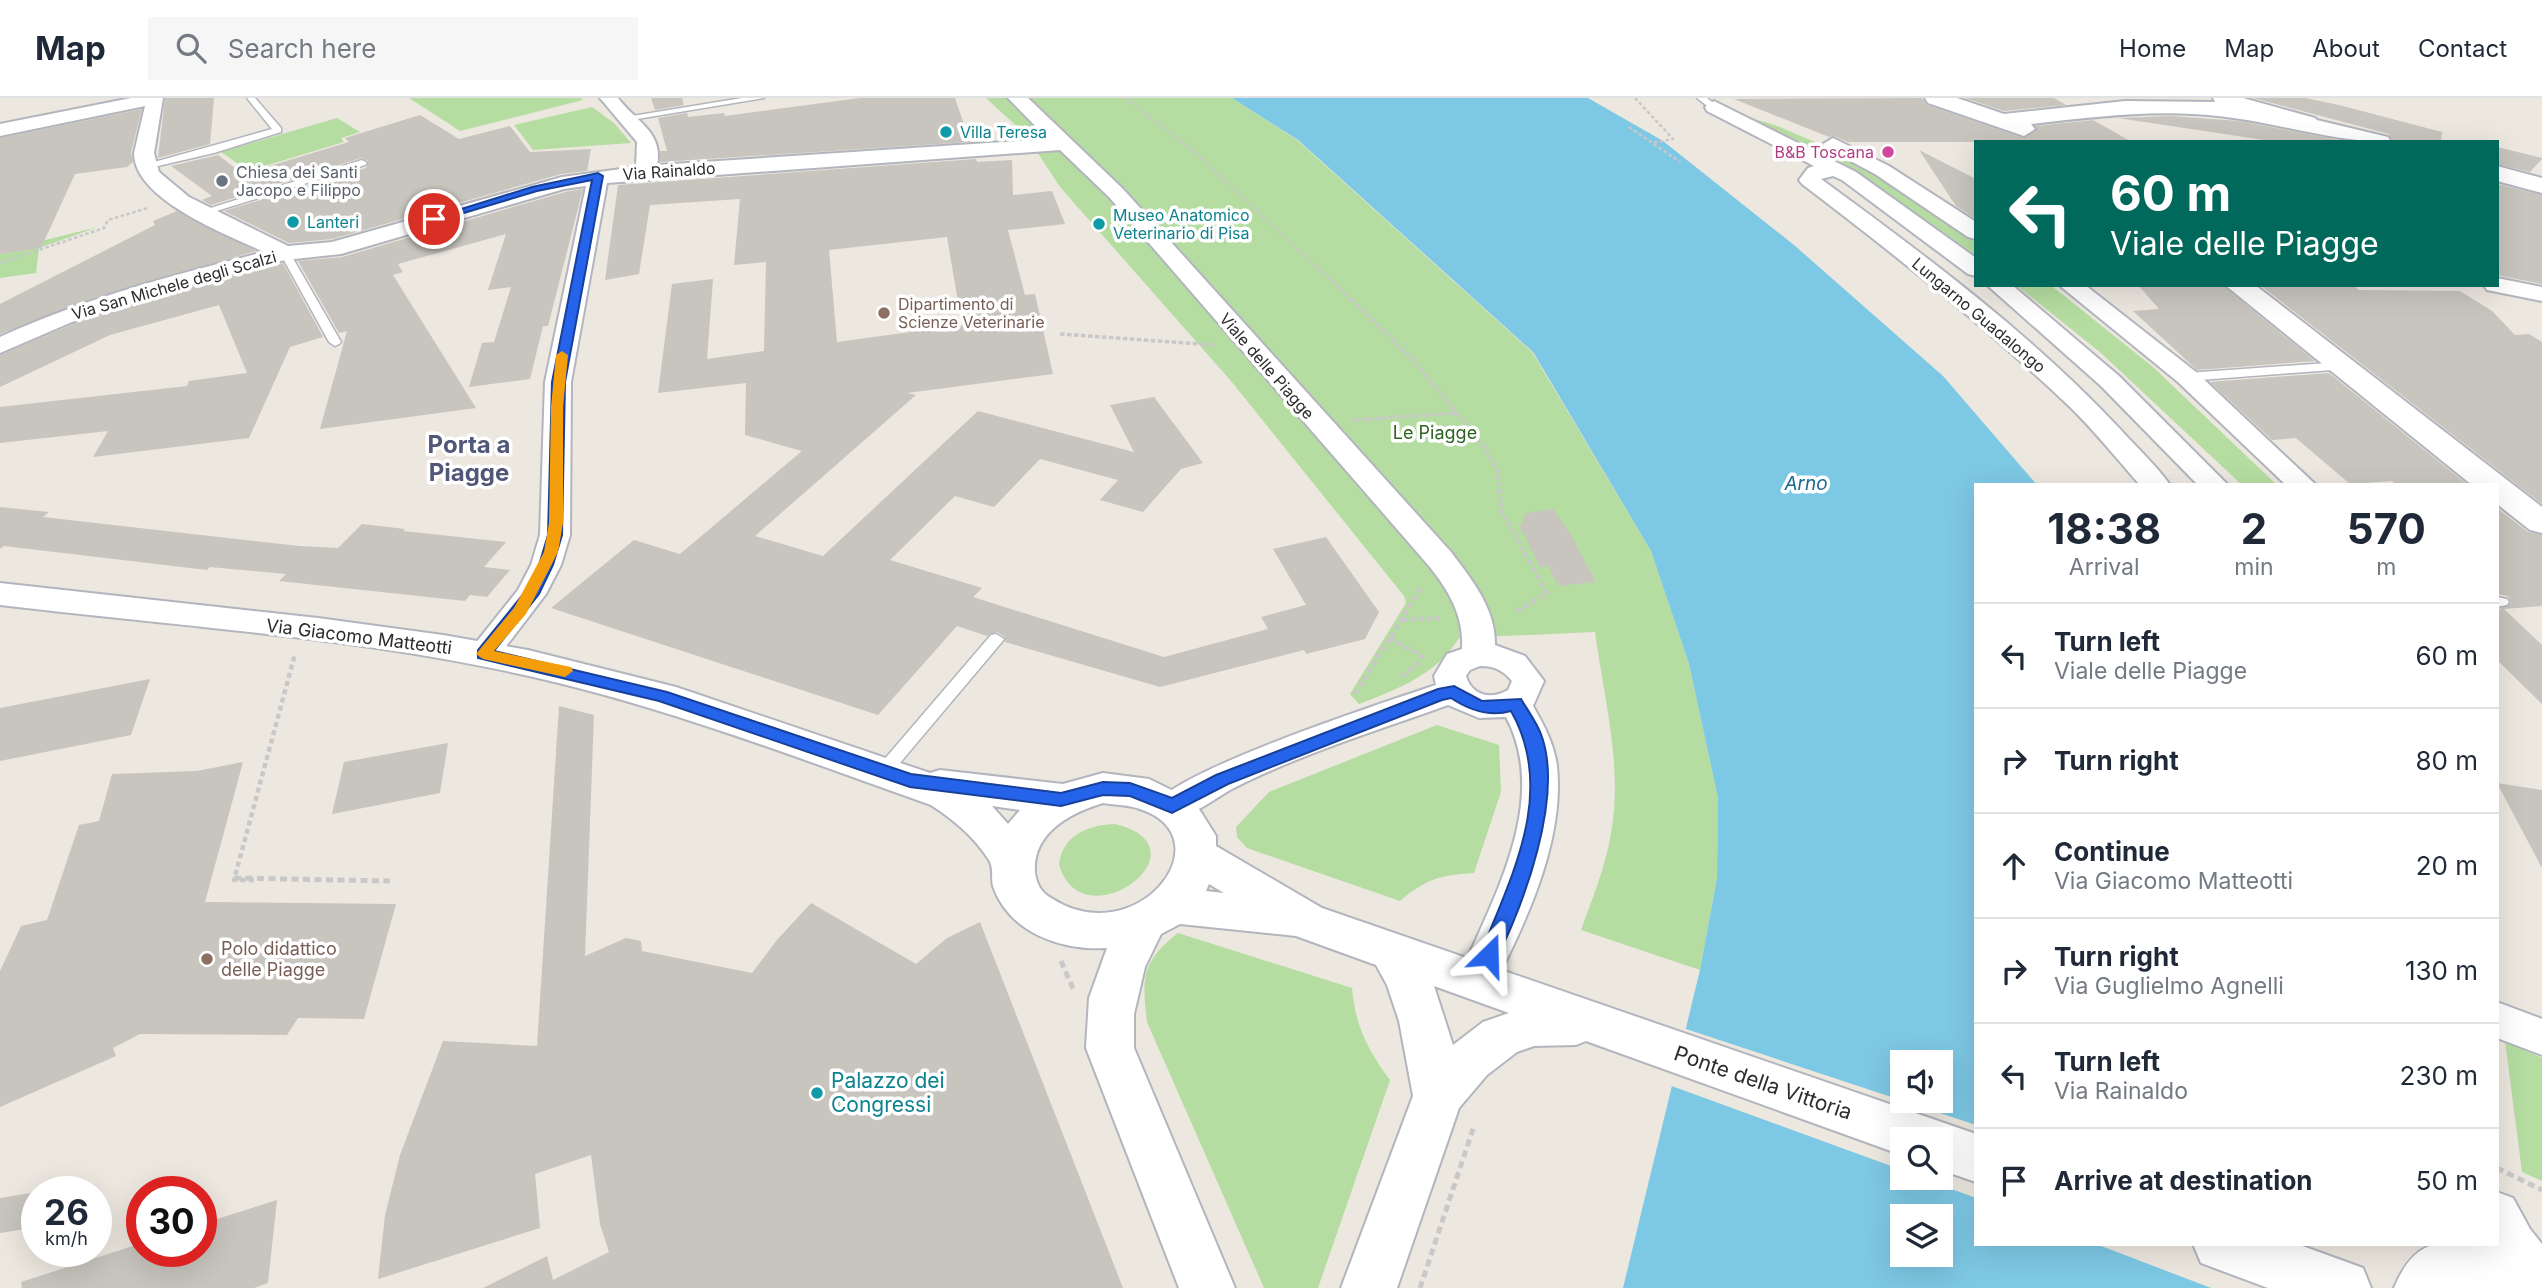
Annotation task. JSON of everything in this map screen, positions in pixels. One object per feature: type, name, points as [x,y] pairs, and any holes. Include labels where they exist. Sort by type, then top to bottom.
[{"type":"main road","points":[[1936,98],[2018,124],[2161,106],[2223,111],[2324,127],[2373,140]]},
{"type":"main road","points":[[1979,98],[2044,140]]},
{"type":"main road","points":[[2499,174],[2542,186]]},
{"type":"main road","points":[[2241,287],[2490,483]]},
{"type":"main road","points":[[2499,490],[2542,523]]},
{"type":"main road","name":"Via Giacomo Matteotti","points":[[0,594],[318,630],[483,654],[662,696],[946,794],[970,810],[1013,858]]},
{"type":"main road","name":"Via Giacomo Matteotti","points":[[896,776],[1061,799]]},
{"type":"main road","points":[[1207,1288],[1110,1048],[1108,1022],[1111,998],[1132,943],[1158,914],[1189,884],[1198,856],[1194,834],[1172,806],[1146,793],[1114,788],[1087,791],[1061,799],[1041,812],[1025,829],[1013,858],[1017,886],[1035,911],[1061,925],[1088,931],[1112,931],[1158,914],[1306,921]]},
{"type":"main road","points":[[1198,856],[1306,921]]},
{"type":"main road","name":"Ponte della Vittoria","points":[[1306,921],[1890,1127]]},
{"type":"main road","points":[[1392,951],[1404,969],[1421,1009],[1457,1110]]},
{"type":"main road","points":[[1370,1288],[1457,1110],[1484,1048],[1523,1027],[1550,1023],[1603,1026]]},
{"type":"main road","points":[[1953,1150],[1974,1157]]},
{"type":"main road","points":[[2226,1246],[2343,1288]]},
{"type":"main road","points":[[2442,1265],[2485,1260],[2539,1276]]},
{"type":"street","points":[[0,130],[154,98],[145,166]]},
{"type":"street","points":[[609,98],[646,139],[649,148],[645,172]]},
{"type":"street","name":"Viale delle Piagge","points":[[1017,98],[1116,193],[1440,559],[1480,626],[1478,655]]},
{"type":"street","points":[[2222,98],[2324,127]]},
{"type":"street","name":"Lungarno Guadalongo","points":[[1708,103],[1849,176],[1974,268]]},
{"type":"street","name":"Lungarno Guadalongo","points":[[1708,103],[1748,111],[1791,126],[1864,160],[1974,231]]},
{"type":"street","name":"Via Rainaldo","points":[[285,253],[333,249],[536,189],[598,176],[1063,144]]},
{"type":"street","name":"Via San Michele degli Scalzi","points":[[145,166],[160,187],[177,198],[285,253]]},
{"type":"street","name":"Lungarno Guadalongo","points":[[1833,170],[1815,172],[1809,180],[1905,251],[2021,349],[2080,402],[2154,483]]},
{"type":"street","points":[[483,654],[531,594],[548,559],[555,535],[558,382],[598,176]]},
{"type":"street","name":"Via San Michele degli Scalzi","points":[[0,346],[41,326],[110,301],[285,253]]},
{"type":"street","points":[[2499,286],[2542,294]]},
{"type":"street","name":"Lungarno Guadalongo","points":[[1999,287],[2110,381],[2212,483]]},
{"type":"street","points":[[2073,287],[2187,377],[2300,483]]},
{"type":"street","points":[[1478,655],[1510,660],[1524,673],[1527,690],[1515,703],[1505,707],[1482,707],[1471,704],[1454,691],[1450,676],[1452,668],[1467,657],[1478,655]]},
{"type":"street","points":[[1172,806],[1222,779],[1422,700],[1454,691]]},
{"type":"street","points":[[1489,955],[1528,856],[1541,780],[1534,736],[1515,703]]},
{"type":"street","points":[[2499,1021],[2542,1037]]},
{"type":"street","points":[[2499,1218],[2513,1245],[2539,1276]]},
{"type":"lane","points":[[625,118],[760,98]]},
{"type":"lane","points":[[145,166],[278,130],[251,99]]},
{"type":"lane","points":[[203,212],[362,163]]},
{"type":"lane","points":[[285,253],[335,342]]},
{"type":"lane","points":[[2187,377],[2341,366]]},
{"type":"lane","points":[[896,776],[996,639]]},
{"type":"path","points":[[1125,98],[1191,149],[1307,256],[1415,362],[1482,444],[1497,469],[1502,512],[1547,593],[1517,611]]},
{"type":"path","points":[[1635,98],[1674,139],[1652,143]]},
{"type":"path","points":[[1629,127],[1680,162]]},
{"type":"path","points":[[0,263],[103,228],[108,220],[177,198]]},
{"type":"path","points":[[1060,334],[1222,345],[1213,335]]},
{"type":"path","points":[[1354,420],[1457,413]]},
{"type":"path","points":[[1362,694],[1353,698],[1427,578]]},
{"type":"path","points":[[1438,607],[1441,627]]},
{"type":"path","points":[[1401,620],[1440,618]]},
{"type":"path","points":[[1390,638],[1424,658]]},
{"type":"path","points":[[297,652],[293,657],[234,880],[390,881]]},
{"type":"path","points":[[1392,682],[1431,652]]},
{"type":"path","points":[[1035,911],[1048,929],[1075,993]]},
{"type":"path","points":[[1420,1288],[1457,1110]]},
{"type":"green space","points":[[409,98],[581,98],[583,100],[460,131]]},
{"type":"green space","name":"Le Piagge","points":[[986,98],[1232,98],[1297,140],[1532,352],[1651,551],[1689,664],[1718,798],[1717,878],[1700,970],[1581,930],[1606,858],[1614,808],[1614,758],[1595,632],[1459,638],[1450,651],[1428,671],[1402,686],[1359,704],[1350,694],[1406,603],[1404,596],[1231,381],[1060,187],[1026,135]]},
{"type":"green space","points":[[592,107],[614,123],[631,143],[533,150],[514,125]]},
{"type":"green space","points":[[1744,116],[1775,125],[1859,161],[1974,240],[1974,254],[1832,156]]},
{"type":"green space","points":[[337,118],[360,132],[341,138],[344,142],[248,171],[221,152]]},
{"type":"green space","points":[[98,227],[39,248],[36,273],[0,278],[0,254],[38,248],[41,241]]},
{"type":"green space","points":[[2018,287],[2053,287],[2062,294],[2153,367],[2275,483],[2240,483],[2101,353]]},
{"type":"green space","points":[[1437,725],[1499,745],[1501,792],[1474,873],[1434,880],[1400,901],[1247,848],[1237,837],[1236,827],[1269,792]]},
{"type":"green space","points":[[1115,824],[1142,836],[1151,852],[1146,869],[1132,883],[1112,893],[1091,895],[1072,887],[1059,864],[1066,846],[1086,829]]},
{"type":"green space","points":[[1178,933],[1352,988],[1356,1014],[1364,1037],[1390,1080],[1318,1288],[1264,1288],[1147,1022],[1147,972],[1157,953]]},
{"type":"green space","points":[[2505,1041],[2542,1058],[2542,1181],[2522,1172]]},
{"type":"water","name":"Arno","points":[[1232,98],[1588,98],[1663,141],[1794,245],[1943,376],[2035,483],[1974,483],[1974,1246],[2254,1246],[2257,1288],[1623,1288],[1700,970],[1717,878],[1718,798],[1689,664],[1651,551],[1533,352],[1298,140]]},
{"type":"pier","points":[[1683,1028],[1890,1097],[1890,1113],[1940,1113],[1974,1124],[1974,1197],[1953,1189],[1953,1127],[1890,1127],[1890,1166],[1669,1085]]},
{"type":"pier","points":[[2101,1246],[2257,1246],[2260,1288],[2211,1288]]},
{"type":"building","points":[[165,98],[214,98],[210,144],[158,158]]},
{"type":"building","points":[[651,98],[682,98],[684,105],[655,110]]},
{"type":"building","points":[[860,98],[955,98],[970,142],[660,162],[660,151],[667,151],[658,118],[687,113],[688,117],[724,113],[725,116]]},
{"type":"building","points":[[1922,98],[1927,105],[2023,138],[2036,131],[2036,126],[2093,120],[2128,140],[1848,142],[1734,99]]},
{"type":"building","points":[[1965,98],[2054,98],[2066,105],[2004,111]]},
{"type":"building","points":[[2253,98],[2305,98],[2442,132],[2441,140],[2392,140],[2389,134]]},
{"type":"building","points":[[142,109],[131,152],[133,162],[127,167],[75,174],[41,248],[0,254],[0,138]]},
{"type":"building","points":[[420,115],[459,139],[510,126],[530,152],[591,149],[587,171],[561,174],[332,239],[289,243],[224,211],[366,168],[368,161],[361,158],[211,205],[202,200],[212,196],[171,166],[218,155],[243,174],[349,142],[345,138]]},
{"type":"building","points":[[2171,116],[2239,121],[2339,140],[2264,140],[2118,118]]},
{"type":"building","points":[[2499,147],[2542,158],[2530,172],[2499,164]]},
{"type":"building","points":[[1919,150],[1974,178],[1974,218],[1956,206]]},
{"type":"building","points":[[976,159],[977,162],[1012,160],[1013,195],[1052,191],[1065,224],[1008,230],[1025,295],[1035,294],[1053,374],[907,393],[916,395],[755,536],[823,556],[978,411],[1134,452],[1110,405],[1154,397],[1203,463],[1181,469],[1143,512],[1100,500],[1118,480],[1040,459],[994,507],[955,496],[890,560],[982,588],[973,597],[1164,657],[1268,629],[1261,617],[1306,605],[1273,549],[1326,537],[1379,612],[1365,639],[1306,654],[1304,650],[1160,687],[1005,642],[1005,637],[997,632],[987,636],[957,626],[878,715],[551,608],[634,540],[680,554],[802,451],[745,435],[746,383],[658,393],[672,284],[713,279],[707,359],[764,351],[766,262],[734,265],[740,199],[650,205],[639,274],[605,280],[618,185]],"holes":[[[947,237],[962,325],[837,342],[829,250]]]},
{"type":"building","points":[[2499,184],[2542,195],[2542,284],[2499,275]]},
{"type":"building","points":[[583,189],[548,326],[543,326],[530,379],[469,387],[482,343],[494,342],[511,287],[488,290],[506,234],[398,264],[403,272],[393,275],[476,408],[320,429],[347,331],[339,333],[298,261],[342,257]]},
{"type":"building","points":[[177,211],[256,251],[96,297],[0,334],[0,304],[155,225],[153,221]]},
{"type":"building","points":[[283,263],[323,337],[290,347],[249,438],[93,457],[108,431],[0,443],[0,407],[187,386],[189,381],[247,373],[219,305],[110,335],[0,387],[0,355],[73,324],[181,290]]},
{"type":"building","points":[[2140,287],[2224,287],[2315,361],[2197,370],[2133,311],[2159,309]]},
{"type":"building","points":[[2263,287],[2460,291],[2492,311],[2515,335],[2529,334],[2542,342],[2542,504]]},
{"type":"building","points":[[2329,373],[2466,483],[2349,483],[2296,438],[2272,440],[2210,382]]},
{"type":"building","points":[[0,507],[49,512],[43,517],[299,546],[338,548],[362,524],[405,529],[403,531],[506,542],[484,567],[510,570],[487,597],[470,595],[465,601],[279,581],[286,574],[210,567],[207,570],[4,546],[0,549]]},
{"type":"building","points":[[1553,509],[1570,533],[1596,582],[1558,586],[1548,566],[1540,567],[1520,527],[1526,513]]},
{"type":"building","points":[[2499,510],[2528,532],[2542,535],[2542,606],[2504,609],[2542,645],[2542,704],[2499,662],[2499,609],[2511,603],[2508,596],[2499,594]]},
{"type":"building","points":[[150,679],[131,735],[0,761],[0,708]]},
{"type":"building","name":"Palazzo dei Congressi","points":[[559,706],[594,715],[585,956],[626,938],[641,941],[642,951],[752,973],[777,940],[811,903],[916,964],[947,938],[980,922],[1123,1288],[483,1288],[547,1256],[553,1280],[609,1252],[600,1224],[591,1155],[535,1174],[540,1228],[378,1279],[385,1215],[400,1155],[443,1041],[537,1046]]},
{"type":"building","points":[[448,743],[440,793],[332,814],[344,762]]},
{"type":"building","name":"Polo didattico delle Piagge","points":[[243,762],[205,902],[396,904],[364,1019],[298,1018],[287,1035],[140,1034],[113,1048],[116,1056],[0,1107],[0,971],[21,926],[47,920],[79,825],[99,821],[112,774],[197,771]]},
{"type":"building","points":[[2499,783],[2542,790],[2542,868],[2499,787]]},
{"type":"building","points":[[21,1195],[21,1230],[0,1233],[0,1198]]},
{"type":"building","points":[[277,1200],[268,1283],[254,1288],[22,1288],[21,1282],[68,1267],[112,1267],[112,1253],[126,1248],[126,1267],[217,1267],[217,1219]]},
{"type":"slow traffic","points":[[562,355],[557,407],[556,523],[551,552],[540,579],[521,611],[483,654],[565,671]]},
{"type":"place","name":"Villa Teresa","points":[[946,132]]},
{"type":"place","name":"B&B Toscana","points":[[1888,152]]},
{"type":"place","name":"Chiesa dei Santi Jacopo e Filippo","points":[[222,181]]},
{"type":"place","name":"Lanteri","points":[[293,222]]},
{"type":"place","name":"Museo Anatomico Veterinario di Pisa","points":[[1099,224]]},
{"type":"place","name":"Dipartimento di Scienze Veterinarie","points":[[884,313]]},
{"type":"place","name":"Polo didattico delle Piagge","points":[[207,959]]},
{"type":"place","name":"Palazzo dei Congressi","points":[[817,1093]]},
{"type":"district","name":"Porta a Piagge","points":[[469,459]]},
{"type":"route","points":[[434,219],[536,189],[598,176],[558,382],[556,523],[551,552],[521,611],[483,654],[662,696],[910,780],[1004,794],[1061,799],[1103,788],[1130,789],[1155,796],[1172,806],[1222,779],[1342,730],[1438,695],[1454,691],[1471,704],[1482,707],[1505,707],[1515,703],[1534,736],[1541,780],[1528,856],[1489,955]]}]
